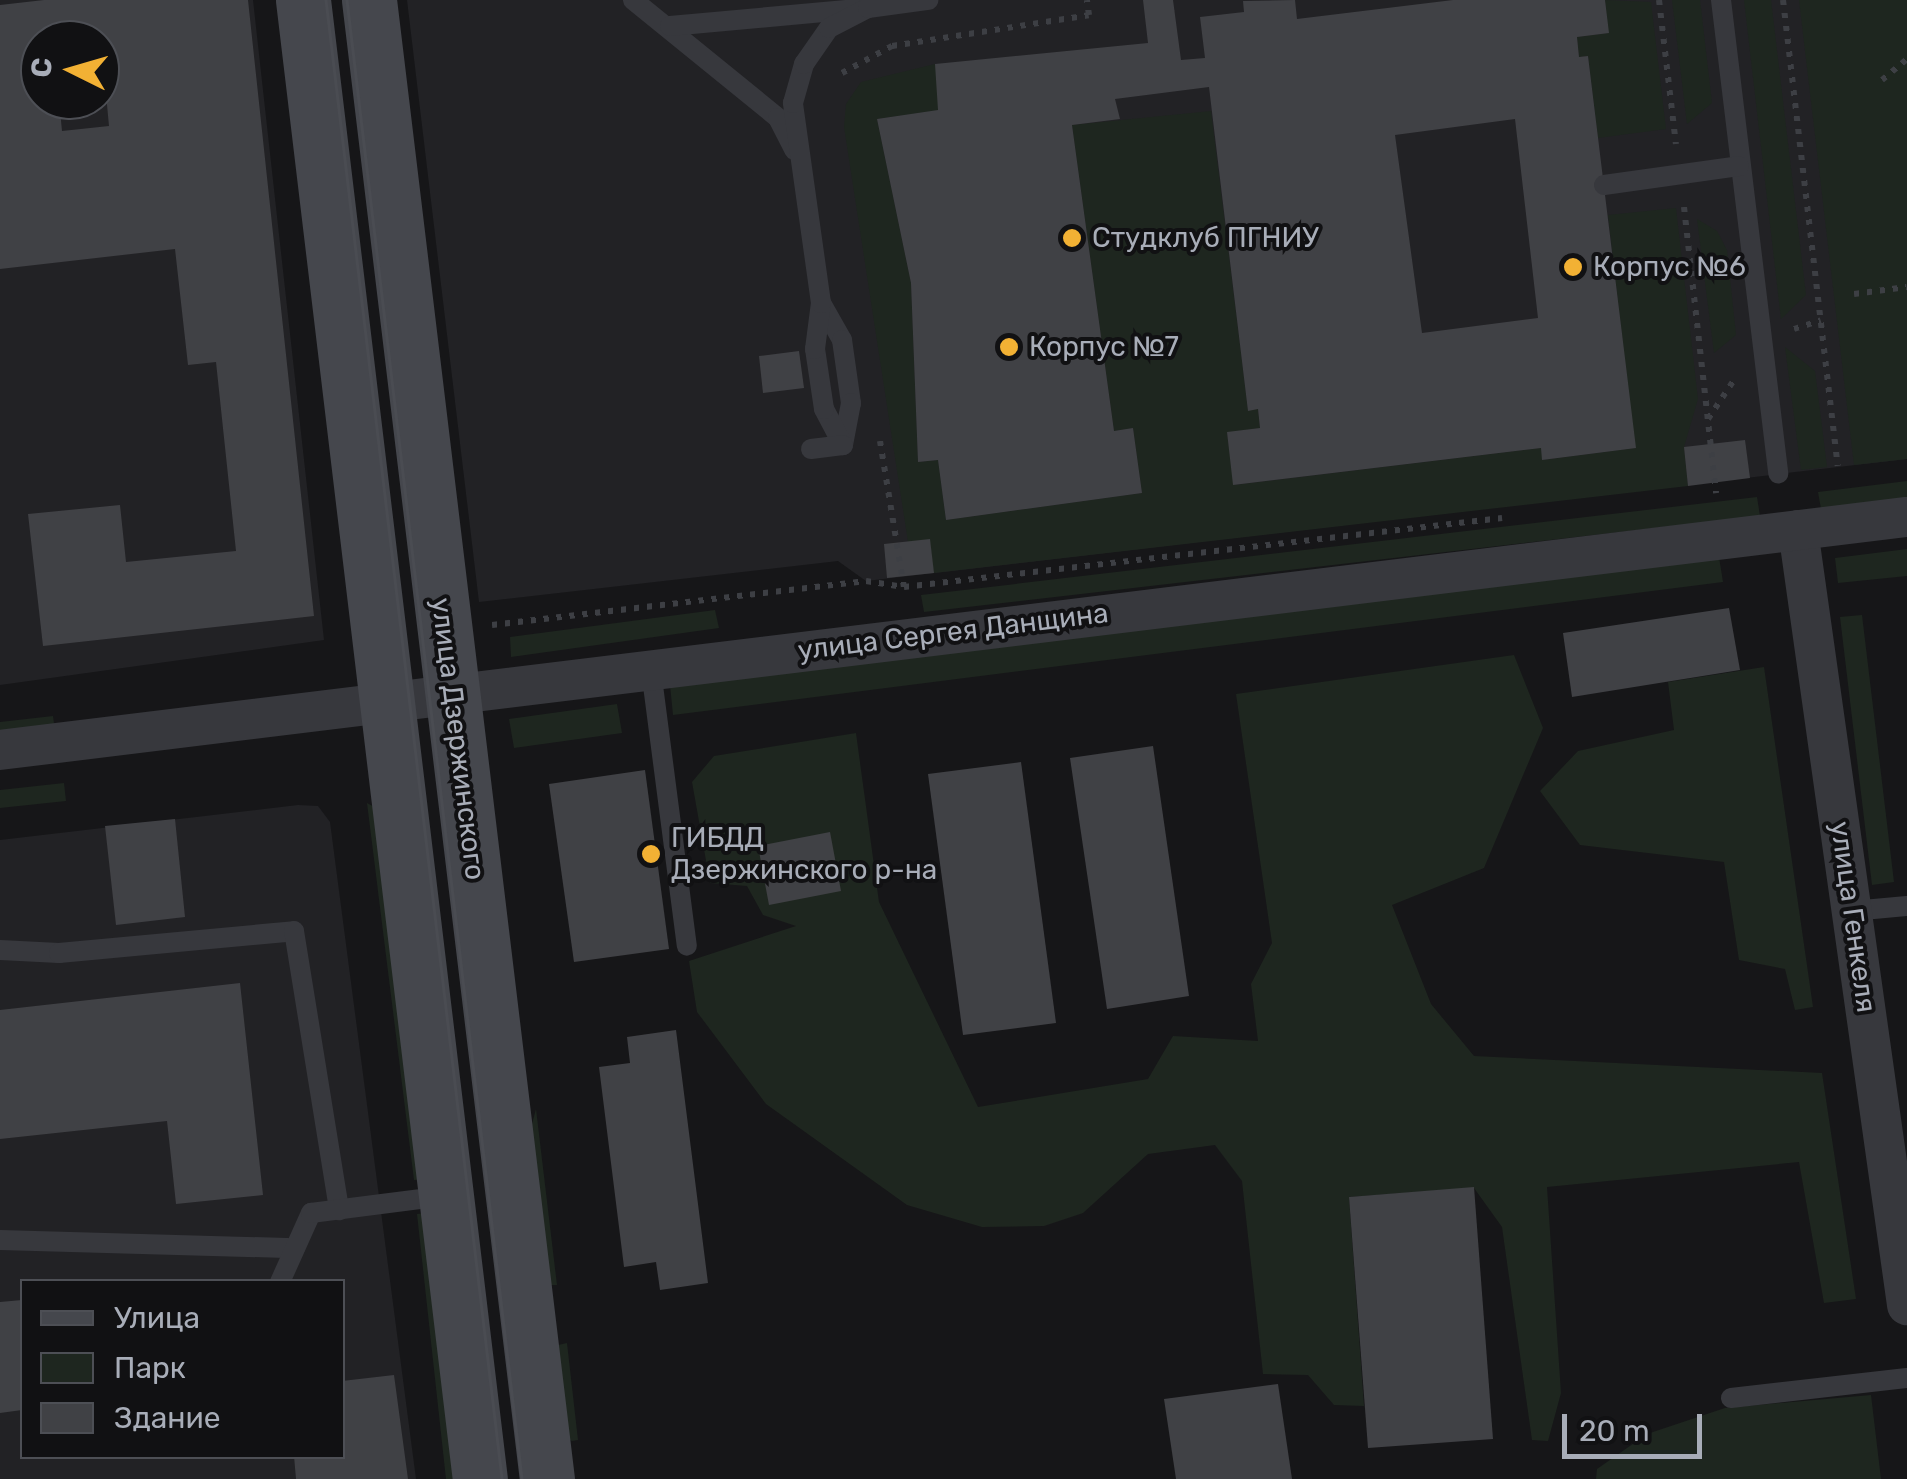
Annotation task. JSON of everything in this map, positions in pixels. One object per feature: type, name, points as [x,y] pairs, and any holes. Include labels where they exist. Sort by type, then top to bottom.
[{"type":"main road","points":[[303,0],[480,1479]]},
{"type":"main road","name":"улица Дзержинского","points":[[369,0],[546,1479]]},
{"type":"street","name":"улица Сергея Данщина","points":[[0,750],[1907,518]]},
{"type":"street","name":"улица Генкеля","points":[[1798,530],[1852,911],[1899,1184],[1907,1305]]},
{"type":"lane","points":[[634,0],[778,118],[801,166]]},
{"type":"lane","points":[[670,26],[928,0]]},
{"type":"lane","points":[[1721,0],[1778,474]]},
{"type":"lane","points":[[811,449],[844,444],[824,409],[815,349],[820,304],[794,103],[804,64],[829,28],[868,8]]},
{"type":"lane","points":[[1604,185],[1740,166]]},
{"type":"lane","points":[[652,670],[687,946]]},
{"type":"lane","points":[[1852,911],[1907,906]]},
{"type":"lane","points":[[0,950],[59,953],[294,931],[339,1210]]},
{"type":"lane","points":[[281,1279],[310,1213],[449,1195]]},
{"type":"lane","points":[[0,1240],[295,1248]]},
{"type":"lane","points":[[1731,1398],[1907,1378]]},
{"type":"path","points":[[836,85],[842,71],[892,46],[1089,16],[1088,0]]},
{"type":"path","points":[[1659,0],[1716,494]]},
{"type":"path","points":[[1783,0],[1838,466]]},
{"type":"path","points":[[1882,80],[1907,60]]},
{"type":"path","points":[[1854,294],[1907,287]]},
{"type":"path","points":[[878,426],[904,587]]},
{"type":"path","points":[[1696,496],[1730,492]]},
{"type":"path","points":[[481,626],[866,581],[904,587],[1518,516]]},
{"type":"shaded area","points":[[0,0],[253,0],[324,640],[0,685]]},
{"type":"shaded area","points":[[407,0],[1907,0],[1907,459],[866,581],[838,561],[479,602]]},
{"type":"shaded area","points":[[298,805],[318,806],[330,822],[416,1479],[0,1479],[0,840]]},
{"type":"green space","points":[[1605,0],[1651,2],[1666,129],[1598,138],[1588,56],[1579,57],[1577,37],[1608,33]]},
{"type":"green space","points":[[1672,0],[1700,0],[1712,103],[1687,124]]},
{"type":"green space","points":[[1744,0],[1771,0],[1806,295],[1781,319]]},
{"type":"green space","points":[[1799,0],[1907,0],[1907,459],[1854,465]]},
{"type":"green space","points":[[935,64],[942,110],[877,119],[911,283],[918,462],[938,460],[946,520],[1142,493],[1133,428],[1114,431],[1072,125],[1211,111],[1248,410],[1258,409],[1260,428],[1227,433],[1234,485],[1541,448],[1543,460],[1635,448],[1608,215],[1676,208],[1698,399],[1684,447],[1688,486],[934,573],[908,542],[844,127],[846,104],[861,82]]},
{"type":"green space","points":[[1697,219],[1717,231],[1727,250],[1736,335],[1714,353]]},
{"type":"green space","points":[[1785,347],[1815,371],[1827,467],[1801,470]]},
{"type":"green space","points":[[1907,481],[1907,500],[1821,509],[1818,492]]},
{"type":"green space","points":[[1757,497],[1760,516],[924,612],[921,595]]},
{"type":"green space","points":[[1907,549],[1907,576],[1838,583],[1835,558]]},
{"type":"green space","points":[[1719,557],[1723,582],[673,715],[670,685]]},
{"type":"green space","points":[[715,610],[719,628],[511,657],[510,637]]},
{"type":"green space","points":[[1862,615],[1894,882],[1872,885],[1840,617]]},
{"type":"green space","points":[[1514,655],[1543,728],[1484,868],[1392,905],[1431,1004],[1474,1056],[1822,1073],[1856,1299],[1824,1303],[1799,1162],[1547,1187],[1561,1393],[1548,1441],[1532,1440],[1502,1227],[1474,1188],[1349,1197],[1364,1406],[1334,1405],[1308,1375],[1263,1374],[1242,1181],[1215,1145],[1148,1154],[1083,1213],[1044,1226],[982,1227],[907,1205],[766,1104],[697,1012],[689,961],[796,926],[763,915],[747,886],[710,883],[692,782],[714,756],[856,733],[879,902],[978,1107],[1148,1079],[1173,1036],[1258,1041],[1251,984],[1272,943],[1236,694]]},
{"type":"green space","points":[[1764,667],[1813,1007],[1795,1010],[1785,969],[1739,960],[1724,862],[1580,845],[1540,791],[1578,751],[1674,730],[1668,682]]},
{"type":"green space","points":[[617,704],[622,733],[514,748],[509,719]]},
{"type":"green space","points":[[53,716],[55,731],[0,737],[0,722]]},
{"type":"green space","points":[[64,783],[66,801],[0,808],[0,790]]},
{"type":"green space","points":[[367,803],[378,809],[425,1179],[414,1180]]},
{"type":"green space","points":[[536,1109],[557,1285],[551,1285],[525,1150]]},
{"type":"green space","points":[[428,1213],[458,1479],[446,1479],[417,1214]]},
{"type":"green space","points":[[567,1343],[578,1440],[572,1441],[563,1437],[558,1345]]},
{"type":"green space","points":[[1871,1395],[1881,1479],[1596,1479],[1597,1469],[1647,1434],[1725,1408]]},
{"type":"building","points":[[44,0],[248,0],[314,616],[43,646],[28,514],[120,505],[126,562],[236,551],[216,362],[188,365],[175,249],[0,269],[0,5]]},
{"type":"building","points":[[1143,0],[1173,0],[1181,60],[1205,58],[1200,17],[1244,12],[1243,1],[1295,0],[1297,19],[1453,0],[1605,0],[1609,33],[1577,37],[1579,57],[1588,56],[1636,448],[1542,460],[1541,448],[1233,485],[1227,432],[1260,428],[1258,409],[1248,411],[1209,87],[1115,99],[1120,119],[1072,125],[1114,431],[1133,428],[1142,493],[946,520],[938,460],[918,462],[911,283],[877,119],[938,110],[935,64],[1148,43]],"holes":[[[1515,119],[1538,318],[1422,333],[1395,135]]]},
{"type":"building","points":[[799,351],[804,388],[763,393],[759,356]]},
{"type":"building","points":[[1745,440],[1750,478],[1688,486],[1684,447]]},
{"type":"building","points":[[930,539],[934,573],[887,578],[884,544]]},
{"type":"building","points":[[1729,608],[1740,670],[1572,697],[1563,633]]},
{"type":"building","points":[[1153,746],[1189,996],[1107,1009],[1070,758]]},
{"type":"building","points":[[1021,762],[1056,1023],[963,1035],[928,774]]},
{"type":"building","points":[[645,770],[669,949],[574,962],[549,784]]},
{"type":"building","points":[[175,819],[185,917],[116,925],[105,826]]},
{"type":"building","points":[[830,832],[841,891],[769,905],[758,846]]},
{"type":"building","points":[[240,983],[263,1195],[176,1204],[167,1121],[0,1139],[0,1010]]},
{"type":"building","points":[[676,1030],[708,1283],[660,1290],[656,1262],[624,1267],[599,1067],[630,1063],[627,1037]]},
{"type":"building","points":[[1474,1187],[1493,1439],[1368,1448],[1349,1197]]},
{"type":"building","points":[[20,1300],[20,1410],[0,1413],[0,1302]]},
{"type":"building","points":[[394,1375],[408,1479],[296,1479],[294,1459],[345,1459],[345,1381]]},
{"type":"building","points":[[1278,1384],[1292,1479],[1176,1479],[1164,1399]]},
{"type":"tram line","points":[[326,0],[502,1479]]},
{"type":"tram line","points":[[347,0],[522,1479]]},
{"type":"place","name":"Студклуб ПГНИУ","points":[[1072,238]]},
{"type":"place","name":"Корпус №6","points":[[1573,267]]},
{"type":"place","name":"Корпус №7","points":[[1009,347]]},
{"type":"place","name":"ГИБДД Дзержинского р-на","points":[[651,854]]}]
